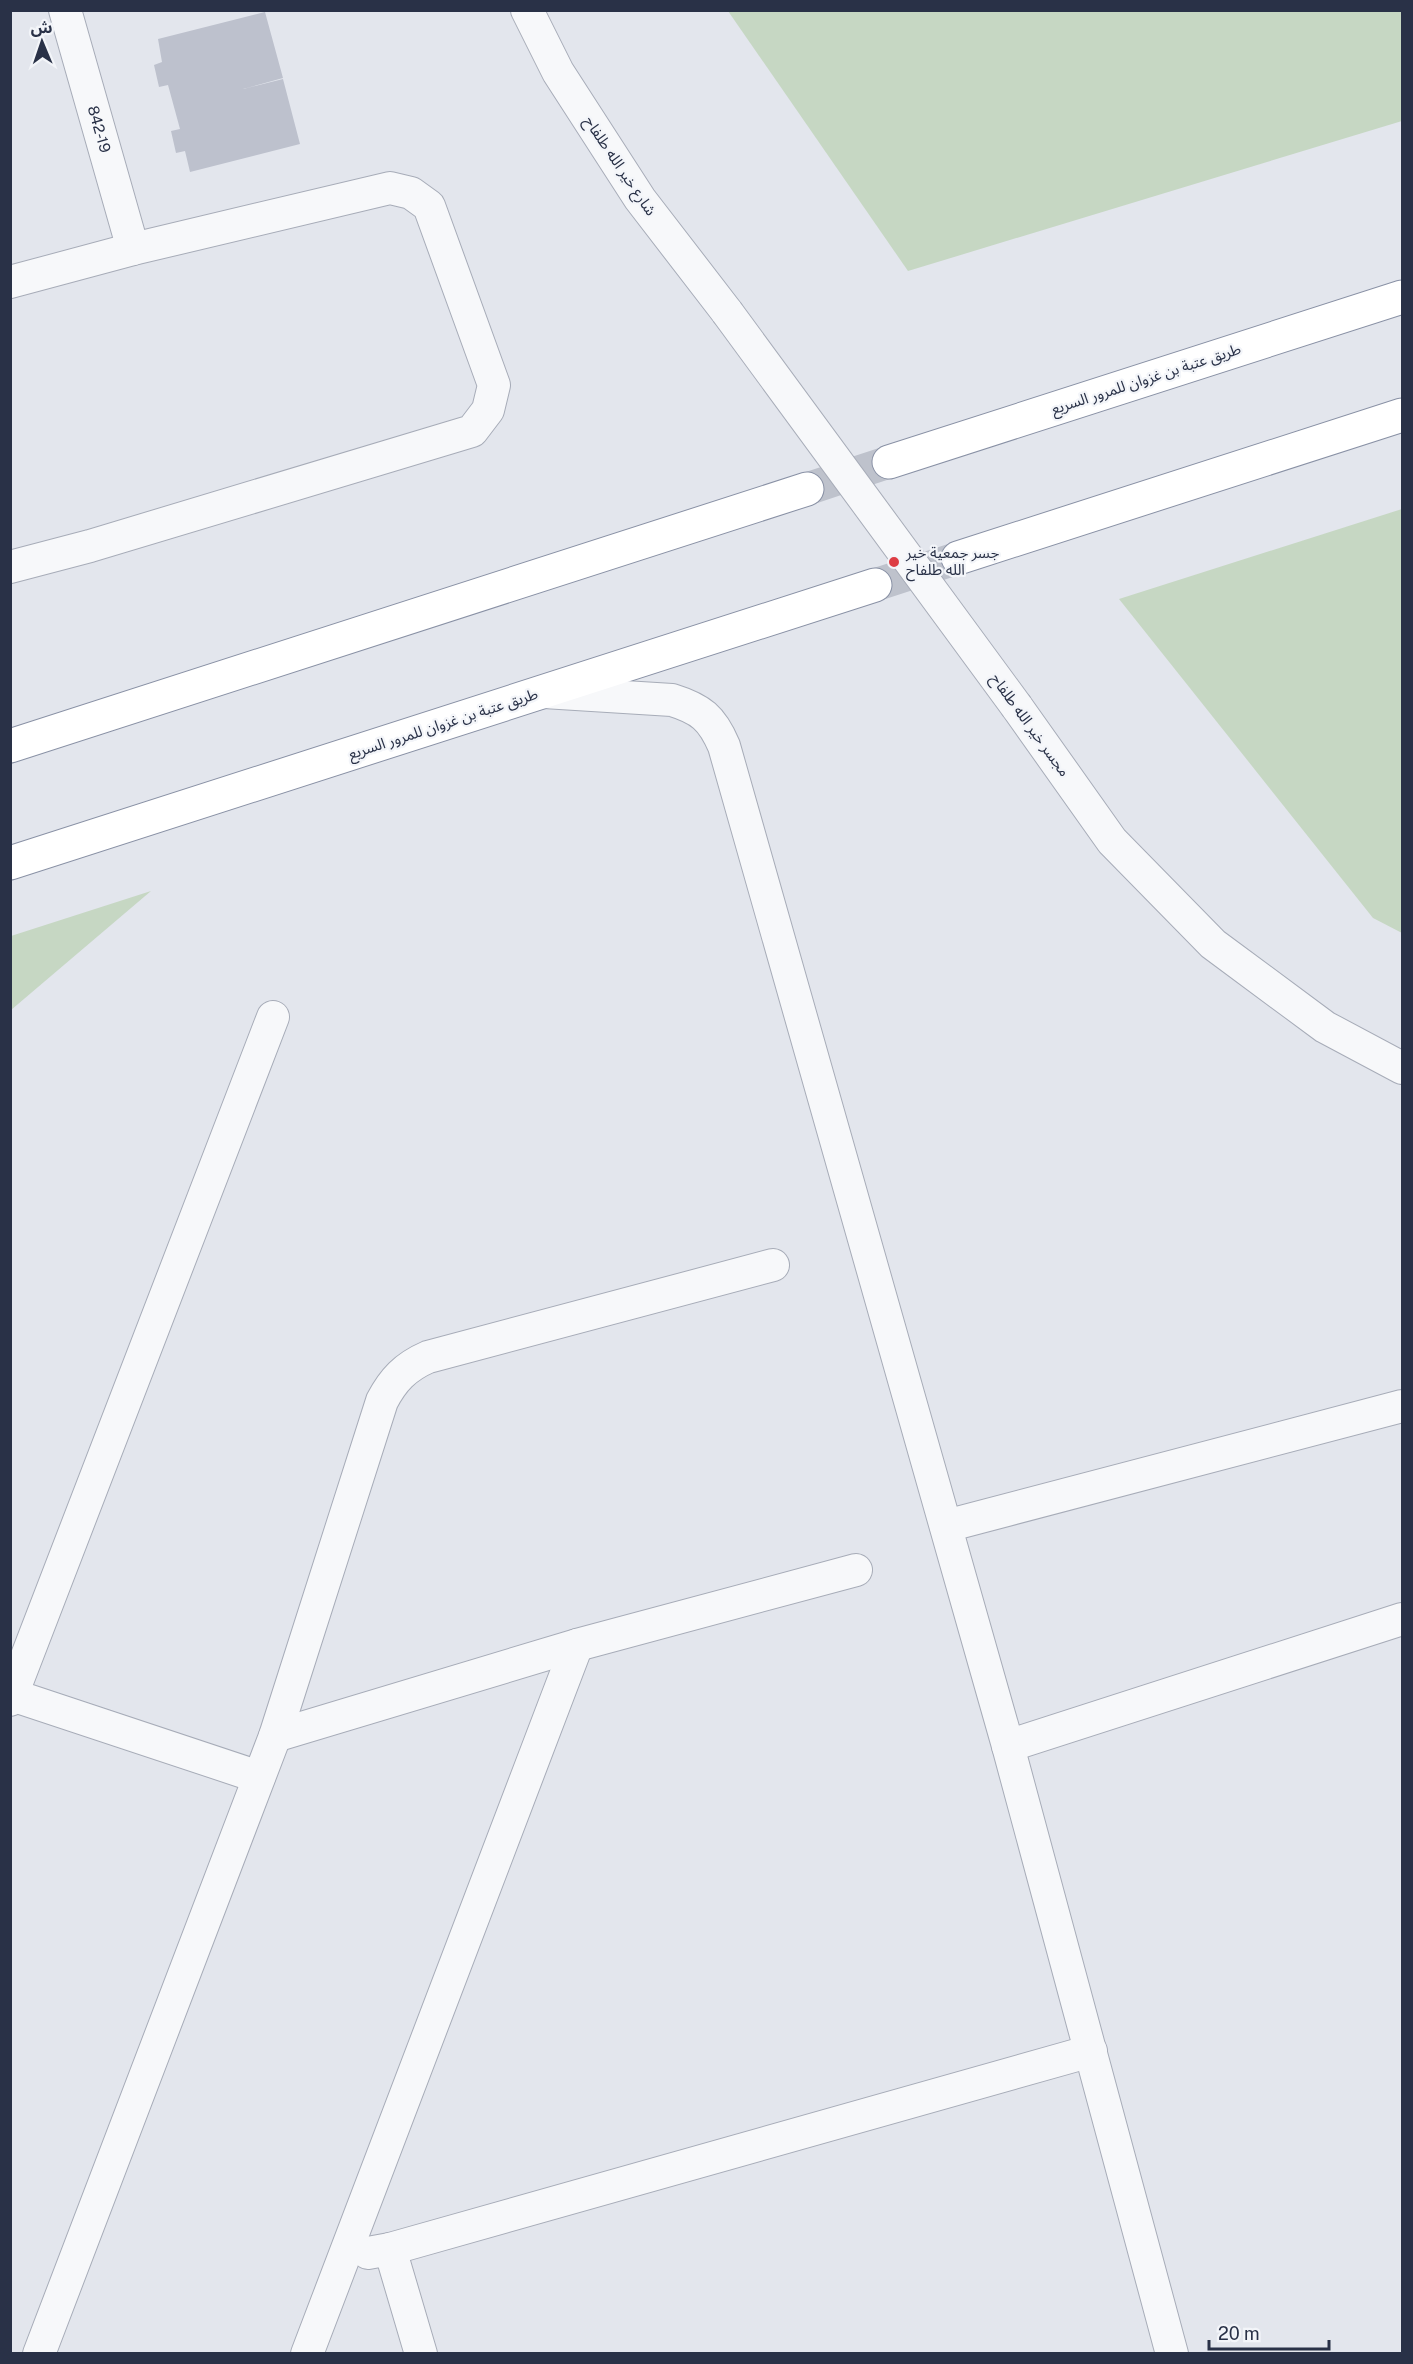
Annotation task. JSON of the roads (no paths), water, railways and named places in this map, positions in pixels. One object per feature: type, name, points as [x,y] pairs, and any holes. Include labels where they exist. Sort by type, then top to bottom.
[{"type":"highway","name":"طريق عتبة بن غزوان للمرور السريع","points":[[889,462],[1402,297]]},
{"type":"highway","points":[[958,558],[1402,415]]},
{"type":"highway","points":[[10,746],[807,489]]},
{"type":"highway","name":"طريق عتبة بن غزوان للمرور السريع","points":[[10,864],[875,585]]},
{"type":"street","name":"842-19","points":[[65,10],[133,249]]},
{"type":"street","name":"شارع خير الله طلفاح","points":[[527,10],[558,72],[640,200],[727,312]]},
{"type":"street","points":[[10,282],[133,249],[390,188],[411,193],[429,206],[494,385],[488,410],[472,430],[90,546],[10,567]]},
{"type":"street","name":"مجسر خير الله طلفاح","points":[[727,312],[1017,707],[1112,841],[1213,944],[1325,1027],[1402,1068]]},
{"type":"street","points":[[541,692],[672,700],[690,705],[705,714],[717,729],[724,746],[1008,1746],[1172,2354]]},
{"type":"street","points":[[259,1777],[11,1698],[273,1017]]},
{"type":"street","points":[[39,2354],[275,1736],[382,1401],[391,1385],[402,1371],[428,1357],[773,1265]]},
{"type":"street","points":[[946,1526],[1402,1406]]},
{"type":"street","points":[[275,1736],[577,1645],[856,1569]]},
{"type":"street","points":[[1008,1746],[1402,1619]]},
{"type":"street","points":[[307,2354],[577,1645]]},
{"type":"street","points":[[344,2258],[390,2249],[1090,2051]]},
{"type":"street","points":[[390,2249],[421,2354]]},
{"type":"tunnel","points":[[807,489],[889,462]]},
{"type":"tunnel","points":[[875,585],[958,558]]},
{"type":"place","name":"جسر جمعية خير الله طلفاح","points":[[894,562]]}]
